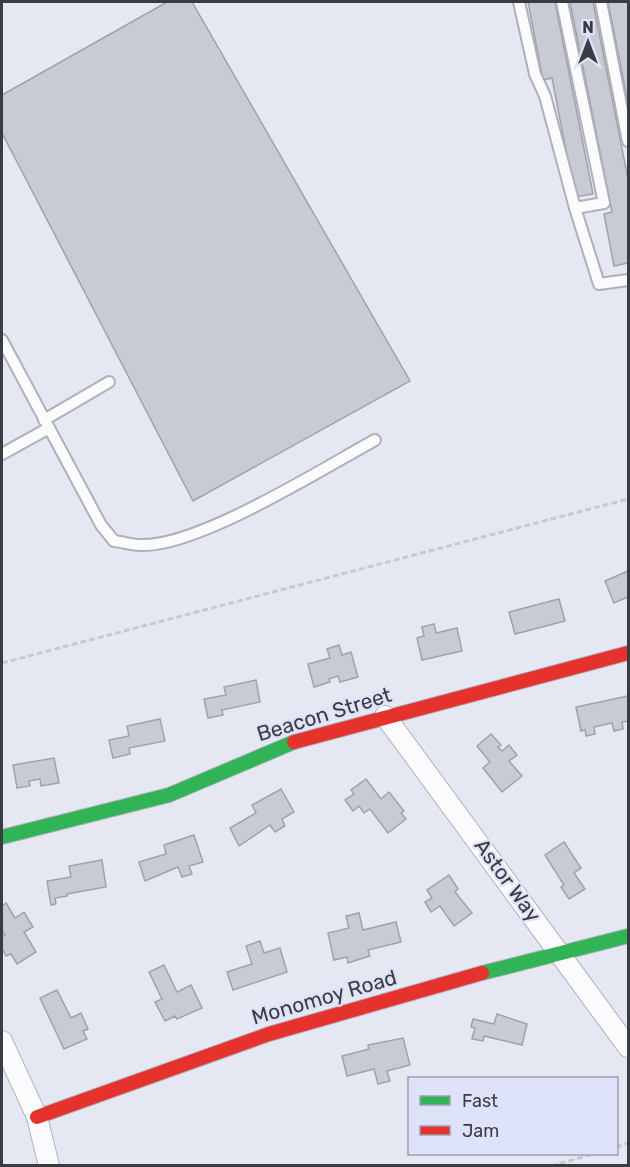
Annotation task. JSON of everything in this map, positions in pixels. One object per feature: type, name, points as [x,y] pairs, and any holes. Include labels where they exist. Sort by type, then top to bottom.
[{"type":"street","name":"Beacon Street","points":[[2,837],[169,795],[289,743],[628,653]]},
{"type":"street","name":"Astor Way","points":[[385,716],[628,1047]]},
{"type":"street","name":"Monomoy Road","points":[[37,1117],[94,1101],[212,1053],[302,1023],[628,936]]},
{"type":"street","points":[[4,1050],[37,1117],[49,1166]]},
{"type":"lane","points":[[519,2],[535,74],[545,96],[575,208],[599,284],[628,280]]},
{"type":"lane","points":[[562,2],[604,203],[575,208]]},
{"type":"lane","points":[[601,2],[628,141]]},
{"type":"lane","points":[[2,340],[101,525],[114,541],[142,546],[182,537],[242,513],[375,440]]},
{"type":"lane","points":[[2,454],[110,382]]},
{"type":"path","points":[[2,663],[628,498]]},
{"type":"path","points":[[551,1166],[590,1155]]},
{"type":"building","points":[[167,2],[192,2],[410,381],[193,501],[2,133],[2,95]]},
{"type":"building","points":[[528,2],[555,2],[593,194],[575,197],[552,78],[543,80]]},
{"type":"building","points":[[570,2],[593,2],[628,179],[628,263],[614,266],[604,214],[612,212]]},
{"type":"building","points":[[608,2],[628,2],[628,103]]},
{"type":"building","points":[[628,571],[628,597],[614,603],[605,581]]},
{"type":"building","points":[[559,599],[565,621],[515,634],[509,612]]},
{"type":"building","points":[[434,624],[436,633],[457,628],[462,651],[422,660],[417,638],[424,636],[422,627]]},
{"type":"building","points":[[339,645],[342,655],[351,652],[358,677],[340,682],[338,676],[329,679],[330,682],[314,687],[308,664],[330,658],[327,649]]},
{"type":"building","points":[[256,680],[260,702],[222,710],[223,715],[208,718],[204,699],[226,695],[224,687]]},
{"type":"building","points":[[628,696],[628,721],[622,722],[623,729],[614,731],[612,723],[594,727],[595,734],[586,736],[585,730],[581,731],[576,707]]},
{"type":"building","points":[[160,719],[165,741],[129,748],[130,754],[113,758],[109,740],[129,736],[127,726]]},
{"type":"building","points":[[491,734],[501,745],[498,747],[502,751],[509,745],[517,755],[509,761],[522,776],[502,792],[483,768],[490,762],[477,746]]},
{"type":"building","points":[[54,758],[59,783],[41,786],[40,779],[29,781],[30,786],[17,788],[13,765]]},
{"type":"building","points":[[366,779],[381,799],[389,792],[404,811],[401,813],[406,819],[388,833],[370,809],[364,813],[359,806],[353,811],[345,800],[354,794],[351,790]]},
{"type":"building","points":[[281,789],[294,812],[282,819],[285,826],[275,832],[270,825],[239,846],[230,828],[256,813],[252,805]]},
{"type":"building","points":[[194,835],[203,862],[189,866],[192,874],[182,877],[178,867],[145,881],[139,862],[166,854],[164,845]]},
{"type":"building","points":[[564,842],[581,868],[574,873],[585,889],[569,899],[561,887],[564,885],[545,855]]},
{"type":"building","points":[[102,860],[106,887],[67,894],[67,896],[55,898],[56,904],[51,905],[47,881],[71,877],[69,866]]},
{"type":"building","points":[[449,875],[458,889],[455,892],[472,913],[454,926],[440,906],[431,912],[425,902],[432,898],[427,890]]},
{"type":"building","points":[[6,903],[15,918],[24,912],[33,927],[24,932],[36,952],[17,964],[11,954],[6,956],[2,948],[2,937],[5,935],[2,930],[2,906]]},
{"type":"building","points":[[359,913],[363,930],[396,922],[401,942],[368,950],[370,956],[348,963],[347,957],[334,960],[328,933],[349,928],[346,916]]},
{"type":"building","points":[[260,941],[264,953],[280,948],[287,972],[233,990],[227,972],[252,964],[246,946]]},
{"type":"building","points":[[164,965],[177,992],[191,985],[202,1008],[177,1019],[175,1016],[165,1021],[155,1002],[162,999],[149,972]]},
{"type":"building","points":[[57,990],[71,1018],[81,1013],[88,1029],[83,1031],[87,1039],[64,1049],[40,998]]},
{"type":"building","points":[[497,1014],[527,1024],[522,1045],[484,1036],[483,1041],[472,1039],[475,1028],[471,1027],[473,1019],[494,1024]]},
{"type":"building","points":[[403,1038],[410,1065],[387,1071],[390,1081],[378,1084],[374,1069],[347,1076],[342,1056],[369,1049],[368,1045]]},
{"type":"traffic: fast","points":[[2,837],[169,795],[294,742]]},
{"type":"traffic: fast","points":[[482,973],[628,936]]},
{"type":"traffic: jam","points":[[294,742],[628,653]]},
{"type":"traffic: jam","points":[[37,1117],[269,1034],[482,973]]}]
